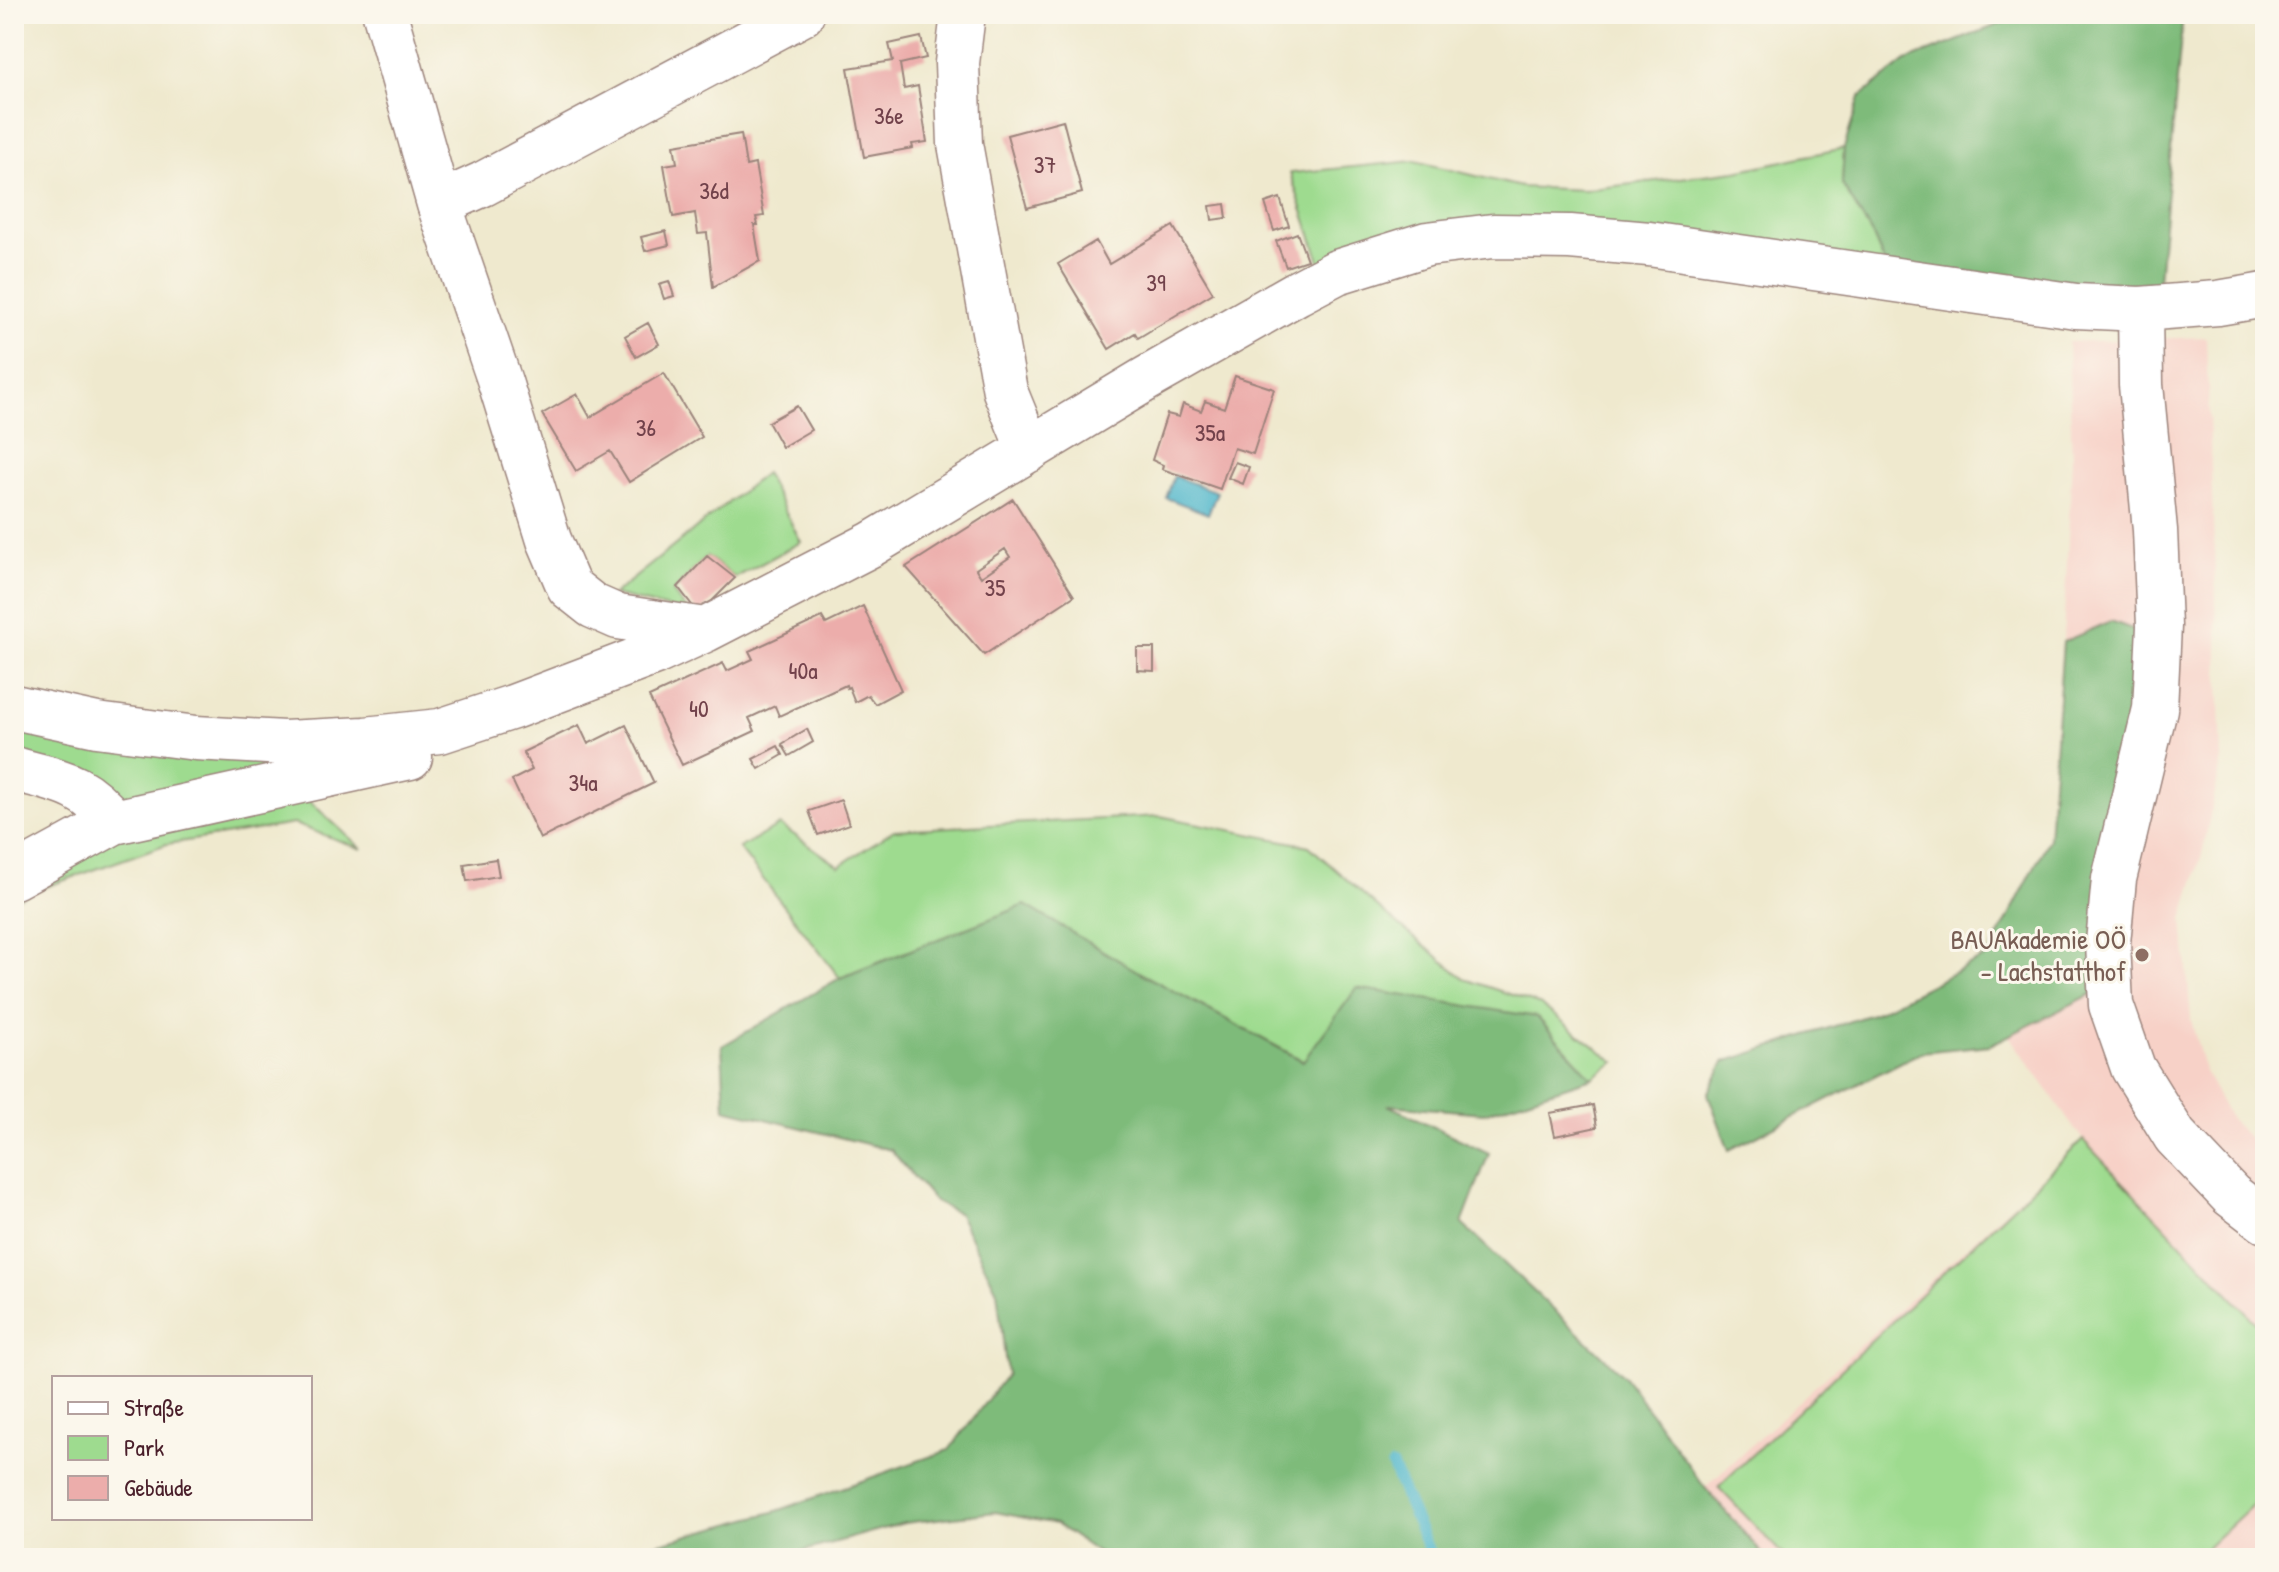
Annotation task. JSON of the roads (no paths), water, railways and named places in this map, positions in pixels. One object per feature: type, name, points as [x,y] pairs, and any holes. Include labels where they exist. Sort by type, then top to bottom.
[{"type":"street","points":[[385,14],[439,204],[500,382],[549,540],[569,587],[593,606],[618,617],[705,630]]},
{"type":"street","points":[[439,204],[483,184],[802,14]]},
{"type":"street","points":[[963,14],[957,63],[960,144],[1005,391],[1029,450]]},
{"type":"street","points":[[14,707],[125,729],[196,738],[284,743],[440,731],[655,653],[705,630],[872,544],[1146,379],[1297,293],[1337,272],[1427,244],[1493,236],[1586,238],[1649,244],[2076,306],[2140,309],[2218,303],[2265,295]]},
{"type":"street","points":[[2140,309],[2141,385],[2159,626],[2156,695],[2144,762],[2114,879],[2108,943],[2111,1005],[2133,1068],[2175,1136],[2231,1195],[2265,1221]]},
{"type":"street","points":[[14,877],[114,822],[408,758],[435,743],[440,731]]},
{"type":"street","points":[[14,769],[75,786],[98,802],[114,822]]},
{"type":"water","points":[[1174,476],[1217,492],[1208,514],[1166,498]]},
{"type":"waterway","points":[[1392,1466],[1432,1558]]},
{"type":"place","name":"BAUAkademie OÖ - Lachstatthof","points":[[2142,955]]}]
